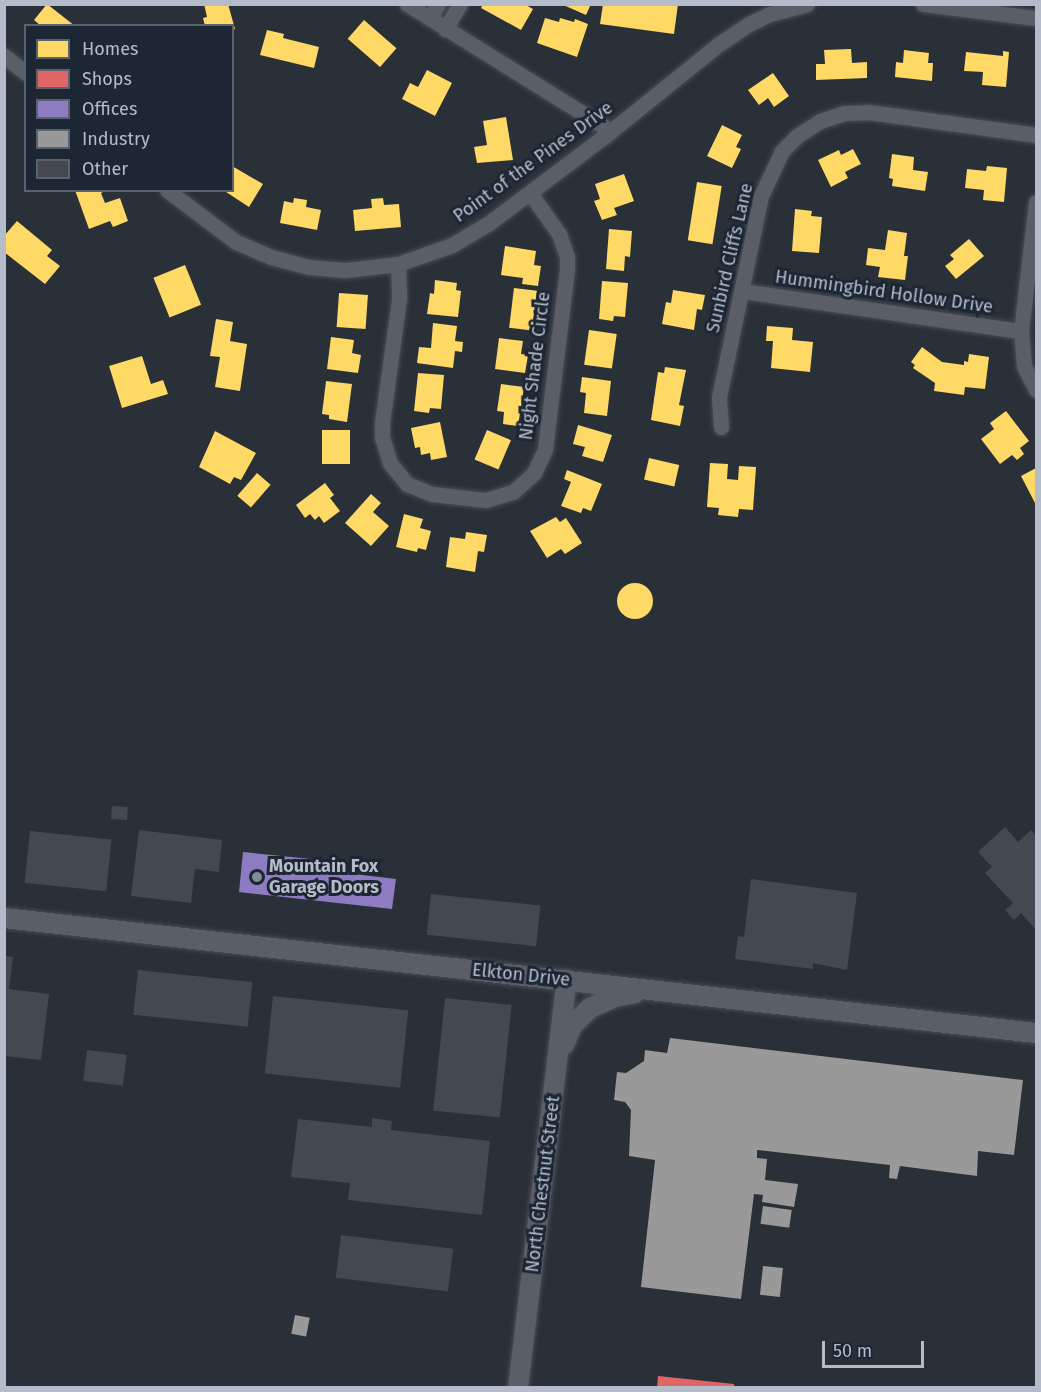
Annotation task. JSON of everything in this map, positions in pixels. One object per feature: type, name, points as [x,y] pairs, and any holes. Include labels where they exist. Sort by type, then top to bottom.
[{"type":"street","points":[[407,4],[611,130]]},
{"type":"street","points":[[429,18],[438,4]]},
{"type":"street","points":[[445,29],[460,4]]},
{"type":"street","name":"Point of the Pines Drive","points":[[170,192],[236,242],[271,258],[309,267],[347,270],[398,264],[452,245],[489,223],[719,44],[747,25],[770,14],[807,4]]},
{"type":"street","points":[[923,4],[1036,18]]},
{"type":"street","points":[[4,56],[24,72]]},
{"type":"street","name":"Sunbird Cliffs Lane","points":[[721,427],[719,397],[761,196],[782,151],[797,136],[820,121],[845,113],[869,112],[1036,135]]},
{"type":"street","name":"Night Shade Circle","points":[[398,264],[399,299],[382,436],[390,463],[407,484],[432,494],[486,500],[513,492],[534,473],[545,449],[567,270],[567,257],[559,234],[530,193]]},
{"type":"street","points":[[1036,202],[1020,330],[1024,366],[1036,390]]},
{"type":"street","name":"Hummingbird Hollow Drive","points":[[742,291],[1020,330]]},
{"type":"street","name":"Elkton Drive","points":[[4,918],[1036,1033]]},
{"type":"street","name":"North Chestnut Street","points":[[518,1388],[567,980]]},
{"type":"street","points":[[556,1074],[573,1026],[591,1008],[629,994],[663,991]]},
{"type":"building: Homes","points":[[47,4],[72,24],[39,24],[34,20]]},
{"type":"building: Homes","points":[[204,4],[228,4],[234,24],[204,24],[203,18],[207,17]]},
{"type":"building: Homes","points":[[483,4],[524,4],[533,9],[521,30],[481,8]]},
{"type":"building: Homes","points":[[561,4],[591,4],[586,15]]},
{"type":"building: Homes","points":[[603,4],[678,4],[674,34],[600,24]]},
{"type":"building: Homes","points":[[545,18],[559,22],[560,18],[574,22],[575,19],[588,24],[577,57],[537,43]]},
{"type":"building: Homes","points":[[364,20],[396,48],[380,67],[348,39]]},
{"type":"building: Homes","points":[[267,30],[284,34],[283,38],[319,47],[314,68],[260,55]]},
{"type":"building: Homes","points":[[851,49],[852,63],[867,62],[867,78],[816,80],[816,64],[825,64],[824,50]]},
{"type":"building: Homes","points":[[904,50],[929,53],[928,63],[933,63],[932,81],[895,77],[896,62],[903,63]]},
{"type":"building: Homes","points":[[1003,51],[1009,52],[1006,87],[982,85],[983,72],[964,71],[966,52],[1003,56]]},
{"type":"building: Homes","points":[[427,70],[452,83],[435,116],[402,99],[410,83],[418,87]]},
{"type":"building: Homes","points":[[773,73],[789,96],[774,107],[768,98],[759,105],[748,90]]},
{"type":"building: Homes","points":[[506,117],[513,160],[477,163],[474,147],[487,145],[483,121]]},
{"type":"building: Homes","points":[[722,125],[742,135],[736,147],[741,149],[732,168],[707,156]]},
{"type":"building: Homes","points":[[853,149],[861,164],[845,172],[848,178],[831,187],[818,160],[839,150],[841,155]]},
{"type":"building: Homes","points":[[892,154],[914,157],[913,170],[928,172],[925,191],[892,186],[893,179],[889,178]]},
{"type":"building: Homes","points":[[987,166],[1007,168],[1004,202],[983,200],[984,190],[965,188],[967,169],[986,171]]},
{"type":"building: Homes","points":[[234,167],[263,184],[249,207],[226,192],[234,192]]},
{"type":"building: Homes","points":[[624,174],[634,201],[614,208],[617,215],[602,220],[594,201],[600,199],[595,184]]},
{"type":"building: Homes","points":[[697,182],[722,186],[712,244],[688,240]]},
{"type":"building: Homes","points":[[76,192],[103,192],[101,193],[105,203],[120,198],[128,221],[113,227],[110,221],[89,229]]},
{"type":"building: Homes","points":[[294,198],[307,200],[306,207],[321,210],[317,230],[280,223],[284,201],[293,203]]},
{"type":"building: Homes","points":[[383,198],[384,205],[399,204],[401,227],[355,231],[353,210],[372,208],[371,199]]},
{"type":"building: Homes","points":[[795,209],[812,211],[811,216],[822,217],[819,253],[792,251]]},
{"type":"building: Homes","points":[[17,221],[52,250],[47,256],[60,266],[45,284],[4,252],[4,236]]},
{"type":"building: Homes","points":[[609,229],[632,231],[630,257],[625,256],[624,271],[606,269]]},
{"type":"building: Homes","points":[[888,230],[907,233],[904,256],[908,256],[905,280],[878,277],[880,267],[866,265],[868,248],[885,250]]},
{"type":"building: Homes","points":[[969,239],[984,256],[956,279],[945,266],[954,259],[950,255]]},
{"type":"building: Homes","points":[[505,246],[536,251],[534,265],[541,266],[538,286],[522,284],[523,278],[501,275]]},
{"type":"building: Homes","points":[[185,265],[201,305],[170,318],[153,278]]},
{"type":"building: Homes","points":[[435,280],[457,283],[456,290],[461,291],[458,317],[427,314],[430,293],[434,294]]},
{"type":"building: Homes","points":[[602,281],[628,283],[625,317],[614,316],[613,321],[599,319]]},
{"type":"building: Homes","points":[[514,288],[537,291],[532,331],[509,328]]},
{"type":"building: Homes","points":[[673,290],[705,295],[702,310],[697,309],[694,330],[662,324],[666,302],[671,303]]},
{"type":"building: Homes","points":[[339,293],[368,295],[366,329],[337,327]]},
{"type":"building: Homes","points":[[216,319],[233,322],[230,341],[247,344],[240,391],[215,387],[220,357],[210,356]]},
{"type":"building: Homes","points":[[433,323],[457,326],[455,341],[463,342],[462,352],[455,351],[453,368],[417,363],[419,347],[431,348]]},
{"type":"building: Homes","points":[[767,326],[793,328],[792,340],[813,342],[810,372],[771,368],[773,341],[766,341]]},
{"type":"building: Homes","points":[[589,330],[617,334],[612,369],[584,365]]},
{"type":"building: Homes","points":[[331,337],[354,340],[352,353],[361,355],[358,373],[327,369]]},
{"type":"building: Homes","points":[[499,338],[523,341],[521,354],[528,355],[525,373],[495,369]]},
{"type":"building: Homes","points":[[922,347],[942,362],[964,365],[964,361],[968,362],[969,354],[989,357],[985,389],[965,387],[964,395],[934,391],[935,383],[913,368],[915,365],[911,362]]},
{"type":"building: Homes","points":[[142,356],[151,384],[163,380],[168,394],[122,408],[109,366]]},
{"type":"building: Homes","points":[[665,367],[686,370],[679,405],[684,406],[680,426],[651,420],[658,372],[664,373]]},
{"type":"building: Homes","points":[[418,373],[444,375],[441,409],[430,408],[429,413],[414,411]]},
{"type":"building: Homes","points":[[582,377],[611,381],[607,416],[584,413],[586,393],[580,392]]},
{"type":"building: Homes","points":[[326,381],[352,384],[347,422],[329,419],[329,415],[322,414]]},
{"type":"building: Homes","points":[[501,384],[524,387],[518,426],[503,424],[504,412],[497,411]]},
{"type":"building: Homes","points":[[1006,411],[1029,441],[1020,448],[1024,454],[1017,460],[1012,455],[1000,464],[981,439],[994,429],[990,423]]},
{"type":"building: Homes","points":[[440,422],[447,457],[431,460],[430,453],[421,455],[420,447],[415,448],[411,428]]},
{"type":"building: Homes","points":[[578,425],[612,435],[603,462],[582,456],[585,447],[573,444]]},
{"type":"building: Homes","points":[[322,430],[350,430],[350,464],[322,464]]},
{"type":"building: Homes","points":[[487,430],[511,440],[498,470],[474,459]]},
{"type":"building: Homes","points":[[215,431],[256,453],[241,480],[234,477],[230,484],[199,467]]},
{"type":"building: Homes","points":[[649,458],[679,465],[674,486],[644,479]]},
{"type":"building: Homes","points":[[710,463],[728,464],[727,479],[738,480],[739,466],[756,467],[753,510],[739,509],[738,517],[718,515],[719,508],[707,507]]},
{"type":"building: Homes","points":[[1036,468],[1036,505],[1021,476]]},
{"type":"building: Homes","points":[[567,470],[602,484],[591,511],[583,508],[581,513],[561,506],[571,482],[564,479]]},
{"type":"building: Homes","points":[[257,473],[271,485],[251,507],[237,496]]},
{"type":"building: Homes","points":[[325,483],[334,495],[330,498],[340,511],[324,523],[319,516],[315,520],[310,514],[305,518],[296,505]]},
{"type":"building: Homes","points":[[371,494],[381,503],[373,512],[389,526],[371,546],[345,523]]},
{"type":"building: Homes","points":[[404,514],[423,519],[420,528],[431,531],[426,550],[418,548],[417,552],[396,547]]},
{"type":"building: Homes","points":[[556,517],[560,522],[566,518],[582,543],[565,554],[561,549],[547,558],[530,531]]},
{"type":"building: Homes","points":[[466,532],[487,535],[484,552],[478,551],[475,572],[446,567],[450,537],[465,539]]},
{"type":"building: Homes","points":[[635,583],[648,588],[653,601],[648,614],[635,619],[622,614],[617,601],[622,588]]},
{"type":"building: Shops","points":[[658,1376],[734,1384],[734,1388],[657,1388]]},
{"type":"building: Offices","points":[[243,852],[321,860],[320,870],[396,879],[392,909],[239,892]]},
{"type":"building: Industry","points":[[670,1038],[1023,1080],[1014,1155],[978,1151],[977,1176],[900,1166],[897,1179],[889,1178],[890,1165],[757,1150],[757,1158],[767,1159],[765,1180],[798,1184],[794,1207],[762,1202],[763,1195],[754,1194],[741,1299],[641,1287],[655,1160],[629,1156],[631,1110],[625,1102],[614,1100],[617,1072],[626,1073],[644,1061],[645,1050],[667,1053]]},
{"type":"building: Industry","points":[[763,1206],[792,1210],[789,1228],[760,1224]]},
{"type":"building: Industry","points":[[763,1266],[783,1268],[780,1297],[760,1295]]},
{"type":"building: Industry","points":[[295,1315],[310,1318],[306,1337],[291,1334]]},
{"type":"building: Other","points":[[112,806],[128,807],[127,820],[111,819]]},
{"type":"building: Other","points":[[1005,827],[1018,842],[1031,830],[1036,836],[1036,930],[1021,913],[1014,920],[1005,910],[1013,903],[985,873],[992,867],[978,852]]},
{"type":"building: Other","points":[[139,830],[222,840],[219,872],[195,869],[191,903],[131,896]]},
{"type":"building: Other","points":[[30,831],[112,840],[106,891],[25,883]]},
{"type":"building: Other","points":[[751,879],[857,893],[847,970],[813,963],[813,969],[735,959],[738,936],[744,937]]},
{"type":"building: Other","points":[[431,894],[540,905],[536,946],[427,935]]},
{"type":"building: Other","points":[[4,956],[13,957],[9,989],[49,994],[41,1060],[4,1056]]},
{"type":"building: Other","points":[[138,970],[252,982],[248,1027],[133,1015]]},
{"type":"building: Other","points":[[273,996],[408,1010],[400,1088],[265,1074]]},
{"type":"building: Other","points":[[445,998],[512,1005],[500,1117],[433,1110]]},
{"type":"building: Other","points":[[87,1050],[127,1055],[123,1086],[83,1081]]},
{"type":"building: Other","points":[[372,1118],[392,1121],[391,1130],[490,1141],[482,1215],[348,1200],[350,1183],[291,1177],[298,1119],[372,1127]]},
{"type":"building: Other","points":[[341,1235],[453,1249],[448,1291],[336,1278]]},
{"type":"place","name":"Mountain Fox Garage Doors","points":[[257,877]]}]
